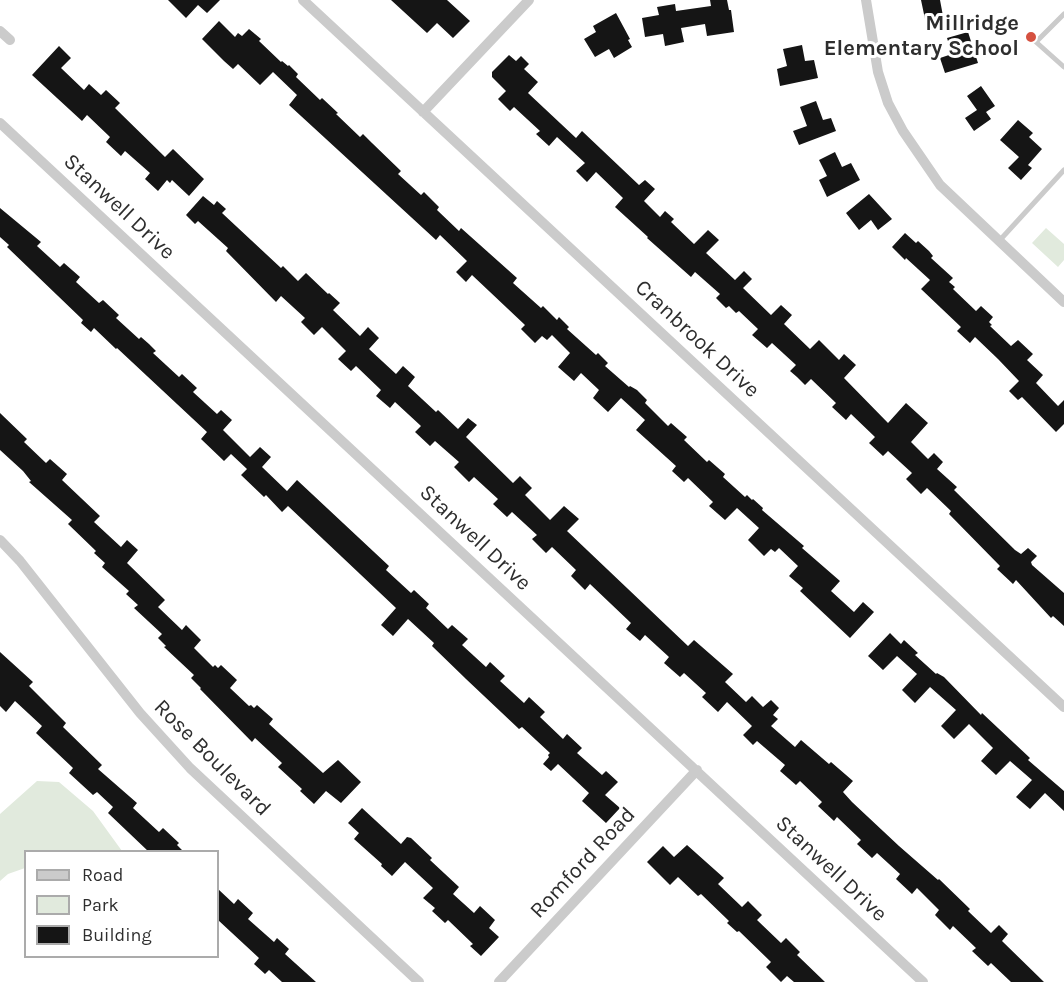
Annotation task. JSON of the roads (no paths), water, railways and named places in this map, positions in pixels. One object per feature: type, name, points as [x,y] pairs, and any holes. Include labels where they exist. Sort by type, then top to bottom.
[{"type":"street","name":"Cranbrook Drive","points":[[303,0],[1064,707]]},
{"type":"street","points":[[423,112],[529,0]]},
{"type":"street","points":[[866,0],[878,72],[888,103],[903,131],[940,185],[1064,302]]},
{"type":"street","points":[[0,31],[10,40]]},
{"type":"street","name":"Stanwell Drive","points":[[0,123],[923,982]]},
{"type":"street","name":"Rose Boulevard","points":[[0,540],[20,561],[136,709],[190,768],[419,982]]},
{"type":"street","name":"Romford Road","points":[[499,982],[697,770]]},
{"type":"lane","points":[[1064,14],[1036,42],[1064,68]]},
{"type":"lane","points":[[1000,240],[1064,170]]},
{"type":"place","name":"Millridge Elementary School","points":[[1031,37]]}]
